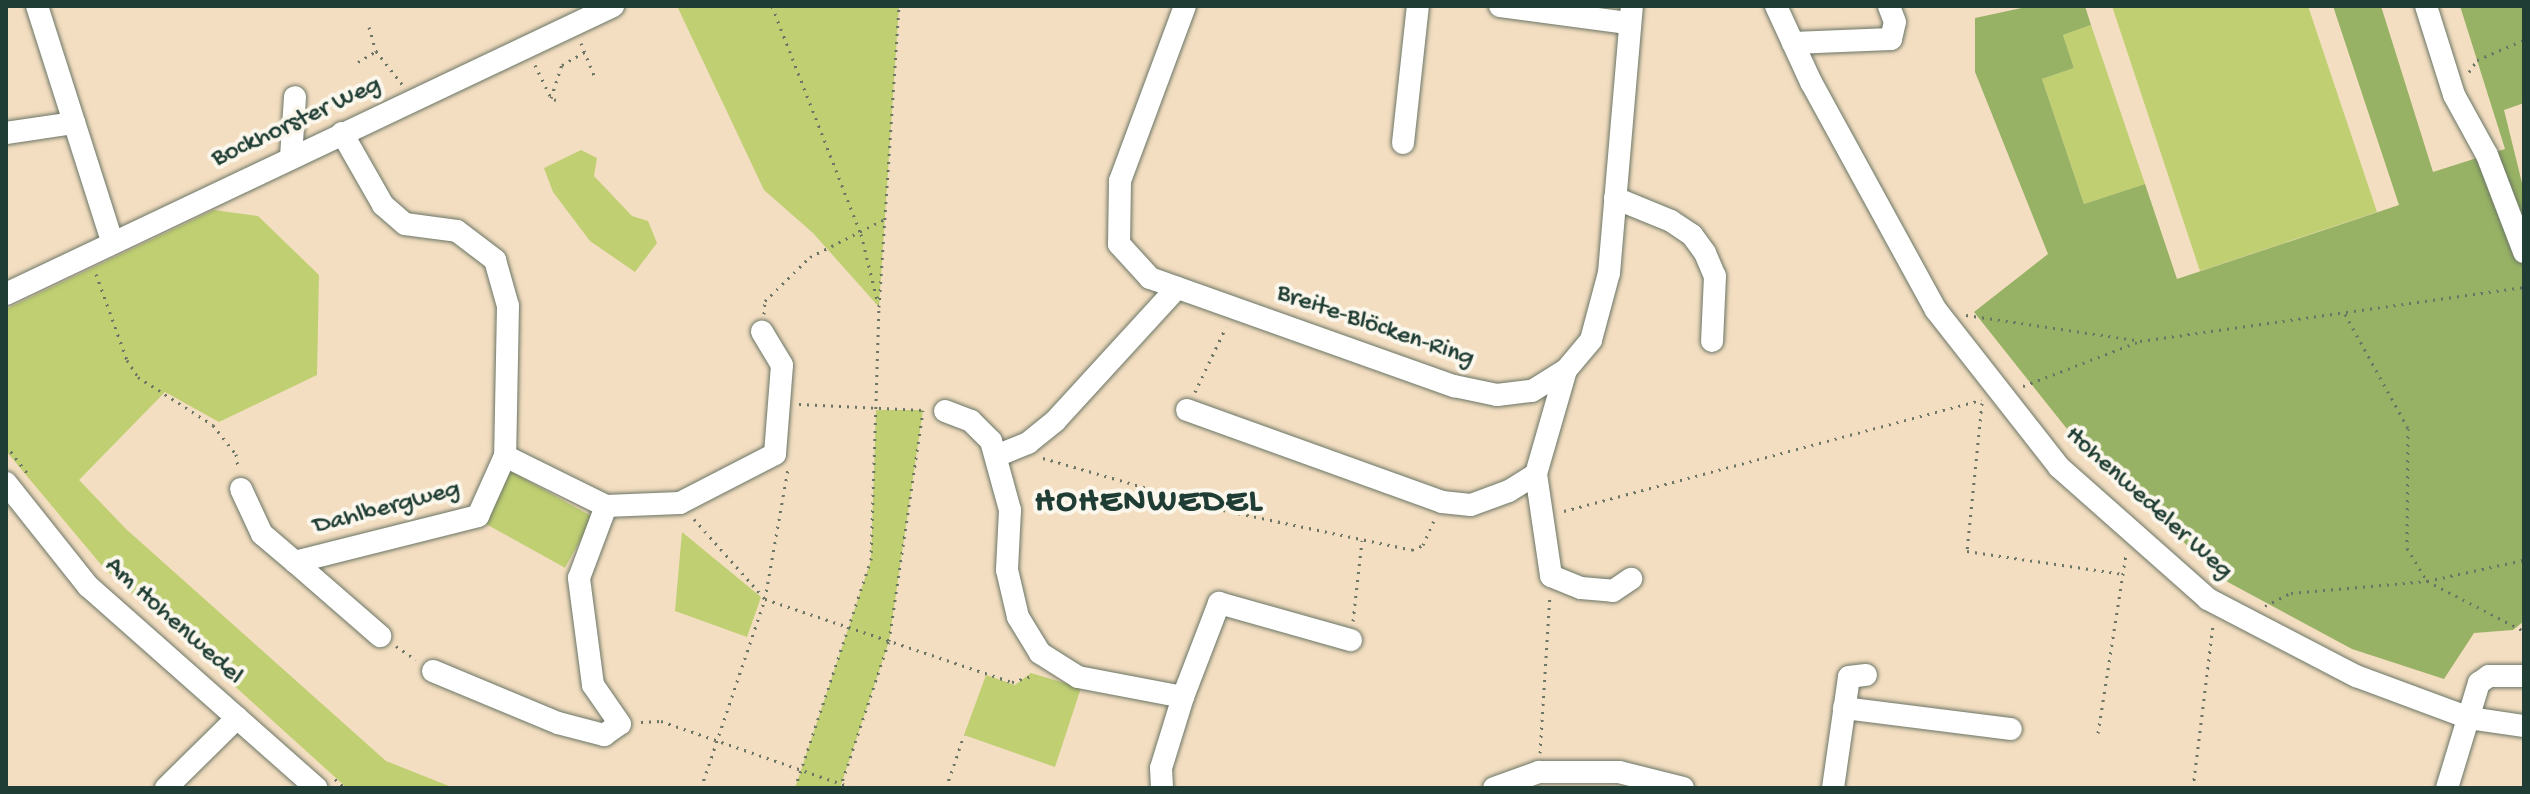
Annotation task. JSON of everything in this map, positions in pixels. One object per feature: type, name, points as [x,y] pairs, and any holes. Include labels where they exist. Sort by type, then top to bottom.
[{"type":"street","points":[[37,6],[112,241]]},
{"type":"street","name":"Bockhorster Weg","points":[[6,294],[576,20],[613,6]]},
{"type":"street","name":"Breite-Blöcken-Ring","points":[[1185,6],[1120,181],[1119,244],[1150,278],[1454,386],[1497,395],[1532,391],[1566,370],[1591,340],[1609,273],[1630,14],[1500,6]]},
{"type":"street","points":[[1403,143],[1418,6]]},
{"type":"street","name":"Hohenwedeler Weg","points":[[1776,6],[1936,310],[1990,398],[2059,467],[2216,603],[2356,676],[2469,718],[2524,726]]},
{"type":"street","points":[[1793,43],[1891,39],[1895,22],[1889,6]]},
{"type":"street","points":[[2426,6],[2454,95],[2487,155],[2524,252]]},
{"type":"street","points":[[291,157],[295,97]]},
{"type":"street","points":[[6,133],[74,123]]},
{"type":"street","points":[[342,133],[383,205],[405,224],[463,224],[495,260],[508,306],[505,456],[606,506],[680,503],[775,454],[782,365],[762,332]]},
{"type":"street","points":[[1615,198],[1671,221],[1692,235],[1705,253],[1715,276],[1712,341]]},
{"type":"street","points":[[1003,452],[1028,443],[1056,420],[1177,288]]},
{"type":"street","points":[[1566,370],[1536,474],[1545,516],[1551,576],[1581,588],[1613,591],[1631,579]]},
{"type":"street","points":[[1187,410],[1442,502],[1471,505],[1509,491],[1536,474]]},
{"type":"street","points":[[934,411],[971,421],[1003,452],[1010,510],[1007,570],[1018,617],[1040,653],[1058,668],[1078,677],[1183,697]]},
{"type":"street","name":"Dahlbergweg","points":[[295,562],[478,516],[505,456]]},
{"type":"street","name":"Am Hohenwedel","points":[[6,483],[88,586],[237,718],[325,783]]},
{"type":"street","name":"Dahlbergweg","points":[[241,489],[262,534],[380,636]]},
{"type":"street","points":[[433,671],[558,723],[604,735],[620,724],[593,685],[579,578],[606,506]]},
{"type":"street","points":[[1162,788],[1161,768],[1183,697],[1219,603],[1351,640]]},
{"type":"street","points":[[1833,788],[1849,677],[1866,675]]},
{"type":"street","points":[[2447,788],[2469,718],[2471,695],[2479,683],[2489,676],[2524,676]]},
{"type":"street","points":[[1844,708],[2011,729]]},
{"type":"street","points":[[166,788],[237,718]]},
{"type":"street","points":[[1494,788],[1539,772],[1619,772],[1683,788]]},
{"type":"path","points":[[772,6],[861,234],[879,307]]},
{"type":"path","points":[[795,788],[871,560],[879,307],[899,6]]},
{"type":"path","points":[[576,20],[594,76]]},
{"type":"path","points":[[369,27],[376,51],[405,87]]},
{"type":"path","points":[[2454,95],[2477,60],[2524,40]]},
{"type":"path","points":[[358,62],[376,51]]},
{"type":"path","points":[[551,98],[562,65],[586,51]]},
{"type":"path","points":[[529,55],[551,98],[556,100]]},
{"type":"path","points":[[762,332],[765,301],[810,257],[861,234],[885,219]]},
{"type":"path","points":[[88,252],[127,360],[161,395],[213,425],[236,454],[241,489]]},
{"type":"path","points":[[1545,516],[1990,398],[2140,341],[2345,314],[2426,297],[2524,287]]},
{"type":"path","points":[[1187,410],[1235,309]]},
{"type":"path","points":[[1936,310],[2140,341]]},
{"type":"path","points":[[2345,314],[2408,428],[2407,548],[2427,581],[2524,631]]},
{"type":"path","points":[[1990,398],[1967,551],[2123,574]]},
{"type":"path","points":[[779,403],[934,411],[889,641],[841,786]]},
{"type":"path","points":[[6,445],[34,482]]},
{"type":"path","points":[[1003,452],[1223,510],[1412,550],[1423,545],[1442,502]]},
{"type":"path","points":[[701,788],[765,599],[789,469],[775,454]]},
{"type":"path","points":[[680,503],[765,599],[1012,682],[1058,668]]},
{"type":"path","points":[[2098,733],[2130,530]]},
{"type":"path","points":[[1351,640],[1362,539]]},
{"type":"path","points":[[2243,617],[2291,593],[2427,581],[2524,560]]},
{"type":"path","points":[[1539,772],[1551,576]]},
{"type":"path","points":[[2193,788],[2216,603]]},
{"type":"path","points":[[380,636],[433,671]]},
{"type":"path","points":[[620,724],[661,721],[715,744],[853,788]]},
{"type":"path","points":[[946,788],[964,735]]},
{"type":"path","points":[[325,783],[345,788]]},
{"type":"green space","points":[[677,6],[899,6],[879,307],[813,233],[764,190]]},
{"type":"green space","points":[[2031,6],[2085,6],[2091,25],[2063,35],[2074,68],[2042,79],[2084,204],[2145,184],[2177,279],[2399,205],[2333,6],[2381,6],[2433,172],[2505,149],[2460,6],[2524,6],[2524,103],[2504,110],[2524,191],[2524,621],[2513,630],[2474,633],[2444,679],[2352,649],[2224,580],[2079,444],[1974,312],[2048,254],[1975,72],[1975,18]]},
{"type":"green space","points":[[2112,6],[2308,6],[2377,212],[2200,271]]},
{"type":"green space","points":[[2091,25],[2145,184],[2084,204],[2042,79],[2074,68],[2063,35]]},
{"type":"green space","points":[[581,150],[597,158],[594,176],[632,216],[648,221],[657,243],[635,272],[590,241],[553,192],[544,168]]},
{"type":"green space","points":[[214,210],[258,216],[319,275],[317,375],[219,422],[165,392],[79,480],[126,529],[386,761],[454,788],[347,788],[103,567],[6,451],[6,309]]},
{"type":"green space","points":[[876,410],[923,410],[889,641],[840,788],[795,788],[871,560]]},
{"type":"green space","points":[[510,471],[593,517],[565,568],[482,522]]},
{"type":"green space","points":[[682,532],[761,597],[747,637],[675,611]]},
{"type":"green space","points":[[1031,673],[1081,688],[1055,767],[964,735],[986,675],[1015,685]]},
{"type":"district","name":"HOHENWEDEL","points":[[1149,504]]}]
